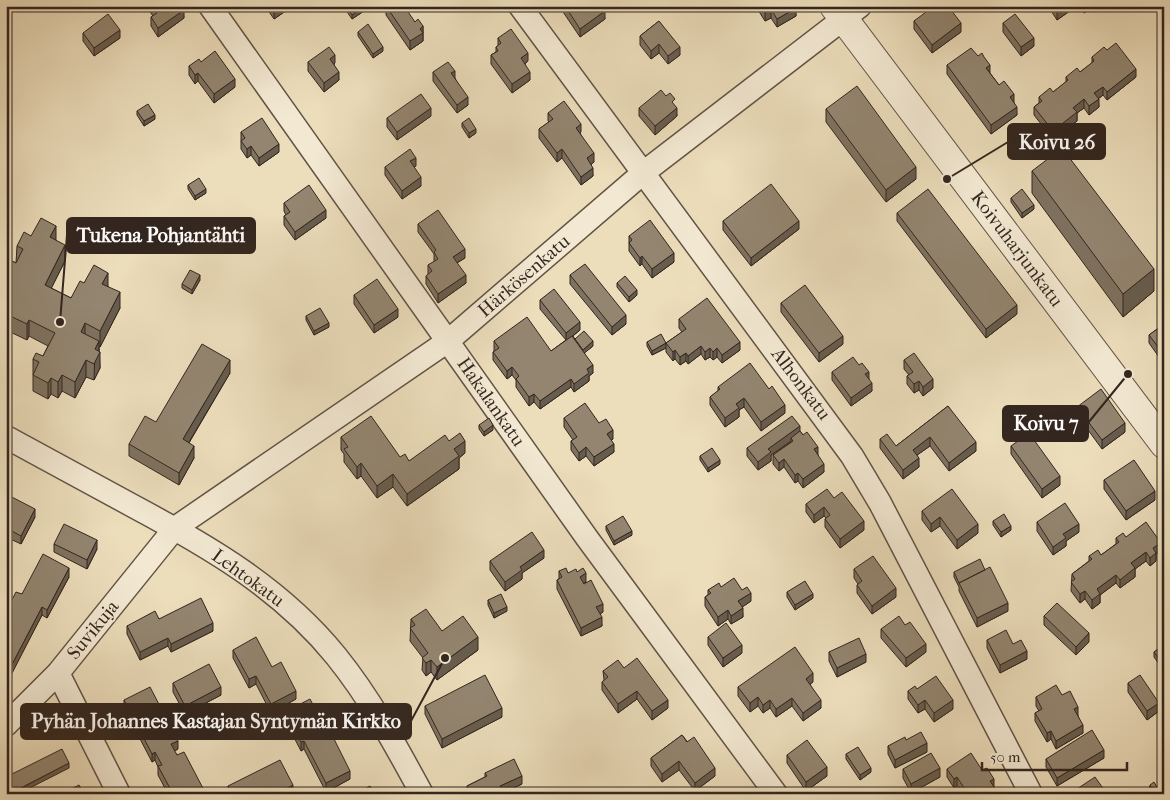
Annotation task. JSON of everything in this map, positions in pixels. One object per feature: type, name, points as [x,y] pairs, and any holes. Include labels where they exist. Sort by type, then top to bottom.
[{"type":"street","name":"Hakalankatu","points":[[210,6],[587,538],[776,794]]},
{"type":"street","name":"Alhonkatu","points":[[520,6],[852,456],[880,503],[1031,794]]},
{"type":"street","name":"Härkösenkatu","points":[[175,528],[448,341],[643,173],[846,11]]},
{"type":"street","name":"Koivuharjunkatu","points":[[846,11],[1164,444]]},
{"type":"street","name":"Lehtokatu","points":[[6,437],[175,528],[242,569],[258,581],[308,626],[335,654],[360,687],[391,736],[422,794]]},
{"type":"street","name":"Suvikuja","points":[[6,726],[58,674],[175,528]]},
{"type":"street","points":[[58,674],[119,794]]},
{"type":"building","points":[[152,6],[182,6],[184,10],[158,28],[151,17],[157,13]]},
{"type":"building","points":[[271,6],[281,6],[274,11]]},
{"type":"building","points":[[346,6],[365,6],[352,15]]},
{"type":"building","points":[[386,6],[404,6],[415,22],[418,19],[423,26],[420,29],[423,33],[410,41]]},
{"type":"building","points":[[565,6],[602,6],[605,11],[580,29]]},
{"type":"building","points":[[761,6],[795,6],[796,8],[777,19],[771,9],[765,13]]},
{"type":"building","points":[[934,6],[938,12],[948,6],[961,23],[932,45],[914,21]]},
{"type":"building","points":[[1053,6],[1065,6],[1057,12]]},
{"type":"building","points":[[108,14],[120,30],[94,48],[83,33]]},
{"type":"building","points":[[1015,14],[1034,38],[1021,47],[1003,23]]},
{"type":"building","points":[[659,21],[680,47],[668,56],[659,44],[651,51],[640,36]]},
{"type":"building","points":[[368,24],[383,47],[373,54],[358,32]]},
{"type":"building","points":[[511,29],[528,53],[521,58],[530,72],[512,84],[491,55],[498,51],[496,47],[501,43],[498,38]]},
{"type":"building","points":[[1116,43],[1136,69],[1107,92],[1103,87],[1094,93],[1099,99],[1089,106],[1084,99],[1073,108],[1077,112],[1053,131],[1034,107],[1042,101],[1039,97],[1050,88],[1053,92],[1068,80],[1066,77],[1077,68],[1080,72],[1094,61],[1092,57],[1104,47],[1107,50]]},
{"type":"building","points":[[329,47],[335,55],[330,59],[339,72],[324,83],[308,62]]},
{"type":"building","points":[[971,48],[978,56],[982,53],[990,65],[986,68],[999,85],[1004,81],[1014,94],[1010,97],[1017,107],[991,125],[947,65]]},
{"type":"building","points":[[215,51],[235,79],[214,94],[198,73],[195,75],[189,66],[199,59],[201,62]]},
{"type":"building","points":[[448,62],[455,71],[451,73],[468,97],[457,105],[433,72]]},
{"type":"building","points":[[857,86],[916,167],[886,190],[826,109]]},
{"type":"building","points":[[661,90],[666,96],[670,93],[675,99],[672,102],[677,108],[655,126],[639,108]]},
{"type":"building","points":[[421,94],[431,108],[397,132],[387,118]]},
{"type":"building","points":[[564,101],[581,124],[576,128],[594,153],[587,158],[593,168],[581,177],[562,149],[557,153],[539,129],[553,119],[548,113]]},
{"type":"building","points":[[148,104],[155,115],[144,121],[137,111]]},
{"type":"building","points":[[262,118],[279,144],[259,158],[251,146],[247,149],[241,141],[245,138],[241,132]]},
{"type":"building","points":[[469,118],[476,129],[469,133],[462,123]]},
{"type":"building","points":[[1062,148],[1154,269],[1123,294],[1032,171]]},
{"type":"building","points":[[410,149],[416,158],[410,161],[421,177],[402,191],[385,167]]},
{"type":"building","points":[[199,178],[206,189],[195,196],[188,185]]},
{"type":"building","points":[[771,184],[799,221],[751,258],[723,221]]},
{"type":"building","points":[[309,185],[326,210],[295,232],[284,216],[290,212],[284,203]]},
{"type":"building","points":[[928,189],[1017,305],[986,329],[897,213]]},
{"type":"building","points":[[1022,189],[1034,205],[1022,213],[1011,198]]},
{"type":"building","points":[[438,210],[465,249],[453,257],[466,275],[438,294],[426,276],[432,271],[428,265],[438,259],[434,252],[436,250],[418,224]]},
{"type":"building","points":[[41,218],[56,226],[50,237],[65,245],[45,285],[71,298],[80,281],[84,283],[94,265],[108,273],[102,284],[120,292],[100,331],[85,323],[81,332],[99,341],[95,349],[100,352],[94,364],[86,360],[75,382],[62,375],[58,382],[51,378],[48,383],[33,375],[39,362],[33,359],[36,353],[43,356],[55,333],[29,320],[27,324],[6,314],[6,258],[16,263],[23,249],[17,246],[24,232],[31,236]]},
{"type":"building","points":[[650,220],[674,253],[652,269],[642,256],[640,258],[629,243],[632,240],[629,236]]},
{"type":"building","points":[[585,264],[626,315],[612,327],[570,275]]},
{"type":"building","points":[[190,270],[200,275],[192,290],[182,284]]},
{"type":"building","points":[[625,276],[637,290],[629,297],[617,283]]},
{"type":"building","points":[[377,279],[398,309],[374,325],[354,295]]},
{"type":"building","points":[[805,285],[843,336],[819,353],[781,303]]},
{"type":"building","points":[[554,289],[580,322],[566,333],[540,300]]},
{"type":"building","points":[[707,298],[740,342],[722,355],[717,348],[713,352],[710,348],[705,352],[701,346],[688,356],[686,353],[680,357],[666,343],[686,329],[679,319]]},
{"type":"building","points":[[320,308],[329,323],[314,331],[306,316]]},
{"type":"building","points":[[527,317],[551,351],[572,336],[593,365],[587,369],[589,373],[574,384],[571,379],[540,401],[534,394],[529,397],[516,379],[519,376],[512,367],[507,371],[493,352],[499,348],[494,341]]},
{"type":"building","points":[[1164,324],[1164,355],[1149,335]]},
{"type":"building","points":[[584,331],[593,341],[583,350],[575,339]]},
{"type":"building","points":[[661,334],[666,343],[652,351],[647,342]]},
{"type":"building","points":[[202,344],[230,360],[183,439],[194,446],[179,473],[129,444],[145,416],[156,422]]},
{"type":"building","points":[[914,353],[933,379],[923,387],[919,381],[914,384],[907,376],[913,372],[904,360]]},
{"type":"building","points":[[853,357],[859,365],[862,363],[869,372],[865,374],[872,383],[851,398],[832,372]]},
{"type":"building","points":[[750,363],[769,389],[772,386],[785,405],[761,422],[744,398],[736,404],[739,408],[725,418],[710,397],[720,389],[718,387]]},
{"type":"building","points":[[1101,389],[1125,423],[1102,440],[1077,407]]},
{"type":"building","points":[[585,403],[599,423],[606,419],[613,430],[607,434],[614,444],[594,457],[586,447],[579,453],[571,441],[577,437],[564,418]]},
{"type":"building","points":[[948,406],[976,442],[949,463],[930,437],[913,450],[919,458],[903,470],[880,439],[887,434],[896,446]]},
{"type":"building","points":[[371,416],[400,457],[405,454],[409,461],[445,435],[449,441],[460,433],[465,441],[454,449],[459,456],[407,494],[393,474],[377,486],[361,463],[357,467],[344,449],[348,447],[341,437]]},
{"type":"building","points":[[792,416],[800,426],[768,449],[771,452],[758,462],[747,448]]},
{"type":"building","points":[[489,418],[493,425],[484,432],[479,425]]},
{"type":"building","points":[[800,431],[803,435],[807,432],[818,447],[814,449],[824,464],[803,479],[798,473],[795,475],[784,459],[779,463],[773,455],[793,441],[791,438]]},
{"type":"building","points":[[1029,433],[1060,476],[1042,489],[1011,446]]},
{"type":"building","points":[[712,448],[720,460],[708,468],[700,456]]},
{"type":"building","points":[[1134,460],[1155,491],[1126,511],[1104,480]]},
{"type":"building","points":[[827,489],[834,498],[842,492],[864,521],[840,539],[825,519],[830,515],[824,507],[814,515],[806,504]]},
{"type":"building","points":[[952,489],[978,524],[957,540],[940,517],[931,524],[922,511]]},
{"type":"building","points":[[6,494],[35,509],[21,536],[6,528]]},
{"type":"building","points":[[1065,503],[1079,524],[1063,534],[1066,538],[1053,547],[1037,522]]},
{"type":"building","points":[[1004,514],[1011,526],[1001,532],[993,521]]},
{"type":"building","points":[[623,516],[632,531],[614,541],[606,526]]},
{"type":"building","points":[[1146,522],[1161,543],[1153,548],[1156,553],[1150,558],[1146,552],[1131,563],[1135,568],[1120,580],[1116,575],[1097,589],[1100,594],[1092,600],[1085,591],[1080,594],[1071,582],[1075,579],[1072,574],[1092,559],[1089,556],[1098,550],[1101,555],[1119,542],[1116,538],[1123,533],[1126,537]]},
{"type":"building","points":[[64,524],[97,540],[87,560],[54,544]]},
{"type":"building","points":[[532,532],[544,550],[520,567],[522,570],[505,582],[490,561]]},
{"type":"building","points":[[43,554],[69,568],[47,610],[42,607],[7,674],[6,611],[16,592],[22,594]]},
{"type":"building","points":[[873,556],[896,588],[872,606],[857,585],[862,581],[854,569]]},
{"type":"building","points":[[980,559],[985,570],[959,583],[954,572]]},
{"type":"building","points":[[990,567],[1008,603],[977,618],[959,583]]},
{"type":"building","points":[[566,568],[568,573],[576,569],[577,572],[583,568],[586,573],[580,577],[584,584],[591,580],[603,604],[596,607],[602,617],[581,628],[557,580],[562,577],[559,571]]},
{"type":"building","points":[[734,578],[742,590],[747,587],[751,593],[738,601],[743,608],[731,616],[728,610],[718,617],[705,597],[711,593],[708,590],[719,583],[721,587]]},
{"type":"building","points":[[805,581],[813,594],[795,605],[787,592]]},
{"type":"building","points":[[501,594],[507,607],[494,613],[488,600]]},
{"type":"building","points":[[201,598],[213,623],[171,644],[168,638],[140,652],[127,626],[155,611],[159,619]]},
{"type":"building","points":[[1057,603],[1089,633],[1076,647],[1044,616]]},
{"type":"building","points":[[426,609],[442,631],[463,616],[478,637],[437,667],[431,660],[426,663],[422,658],[428,653],[410,628],[415,625],[411,619]]},
{"type":"building","points":[[899,616],[905,625],[910,622],[926,644],[906,658],[881,629]]},
{"type":"building","points":[[726,623],[742,645],[723,658],[708,637]]},
{"type":"building","points":[[1006,630],[1013,644],[1021,640],[1027,651],[1000,665],[987,640]]},
{"type":"building","points":[[256,637],[272,667],[281,662],[296,691],[271,704],[256,676],[249,679],[233,650]]},
{"type":"building","points":[[859,638],[866,654],[837,668],[829,652]]},
{"type":"building","points":[[1164,645],[1164,662],[1162,664],[1154,652]]},
{"type":"building","points":[[795,647],[813,673],[806,679],[821,700],[803,713],[792,698],[776,709],[770,700],[763,705],[758,697],[750,703],[738,687]]},
{"type":"building","points":[[637,658],[668,700],[652,711],[637,691],[618,704],[602,682],[608,677],[603,671],[618,660],[624,668]]},
{"type":"building","points":[[209,664],[221,687],[185,706],[173,683]]},
{"type":"building","points":[[485,675],[502,708],[442,739],[425,706]]},
{"type":"building","points":[[1140,675],[1159,703],[1147,711],[1128,683]]},
{"type":"building","points":[[936,676],[953,700],[934,713],[925,700],[918,705],[908,691],[915,686],[917,689]]},
{"type":"building","points":[[1056,685],[1062,695],[1070,691],[1078,707],[1074,709],[1083,725],[1056,741],[1051,731],[1047,733],[1035,713],[1042,709],[1036,697]]},
{"type":"building","points":[[150,687],[178,741],[171,744],[177,755],[184,752],[206,794],[173,794],[158,766],[162,765],[155,752],[152,754],[124,700]]},
{"type":"building","points":[[310,699],[325,728],[328,727],[350,771],[326,783],[304,741],[301,742],[285,712]]},
{"type":"building","points":[[1092,730],[1104,750],[1057,778],[1046,759]]},
{"type":"building","points":[[921,732],[927,743],[895,760],[888,746],[905,737],[906,740]]},
{"type":"building","points":[[682,735],[687,742],[694,737],[715,768],[695,783],[679,761],[662,774],[651,758]]},
{"type":"building","points":[[807,740],[827,767],[806,782],[787,755]]},
{"type":"building","points":[[858,747],[871,768],[860,775],[846,754]]},
{"type":"building","points":[[62,749],[69,763],[9,794],[6,788],[6,777]]},
{"type":"building","points":[[931,753],[940,768],[911,784],[903,769]]},
{"type":"building","points":[[971,753],[982,770],[987,768],[994,779],[990,781],[997,794],[968,794],[957,777],[954,779],[947,769]]},
{"type":"building","points":[[514,759],[522,776],[500,786],[504,794],[470,794],[467,786],[487,776],[485,773]]},
{"type":"building","points":[[280,760],[293,785],[276,794],[231,794],[228,786]]},
{"type":"building","points":[[1095,777],[1107,794],[1071,794],[1071,793]]},
{"type":"building","points":[[1154,782],[1157,787],[1164,784],[1164,794],[1151,794],[1149,791],[1152,789],[1150,785]]},
{"type":"building","points":[[79,785],[84,794],[62,794]]},
{"type":"building","points":[[370,786],[374,794],[356,794]]},
{"type":"building","points":[[731,790],[734,794],[725,794]]},
{"type":"place","name":"Koivu 26","points":[[947,179]]},
{"type":"place","name":"Tukena Pohjantähti","points":[[60,322]]},
{"type":"place","name":"Koivu 7","points":[[1128,374]]},
{"type":"place","name":"Pyhän Johannes Kastajan Syntymän Kirkko","points":[[445,658]]}]
